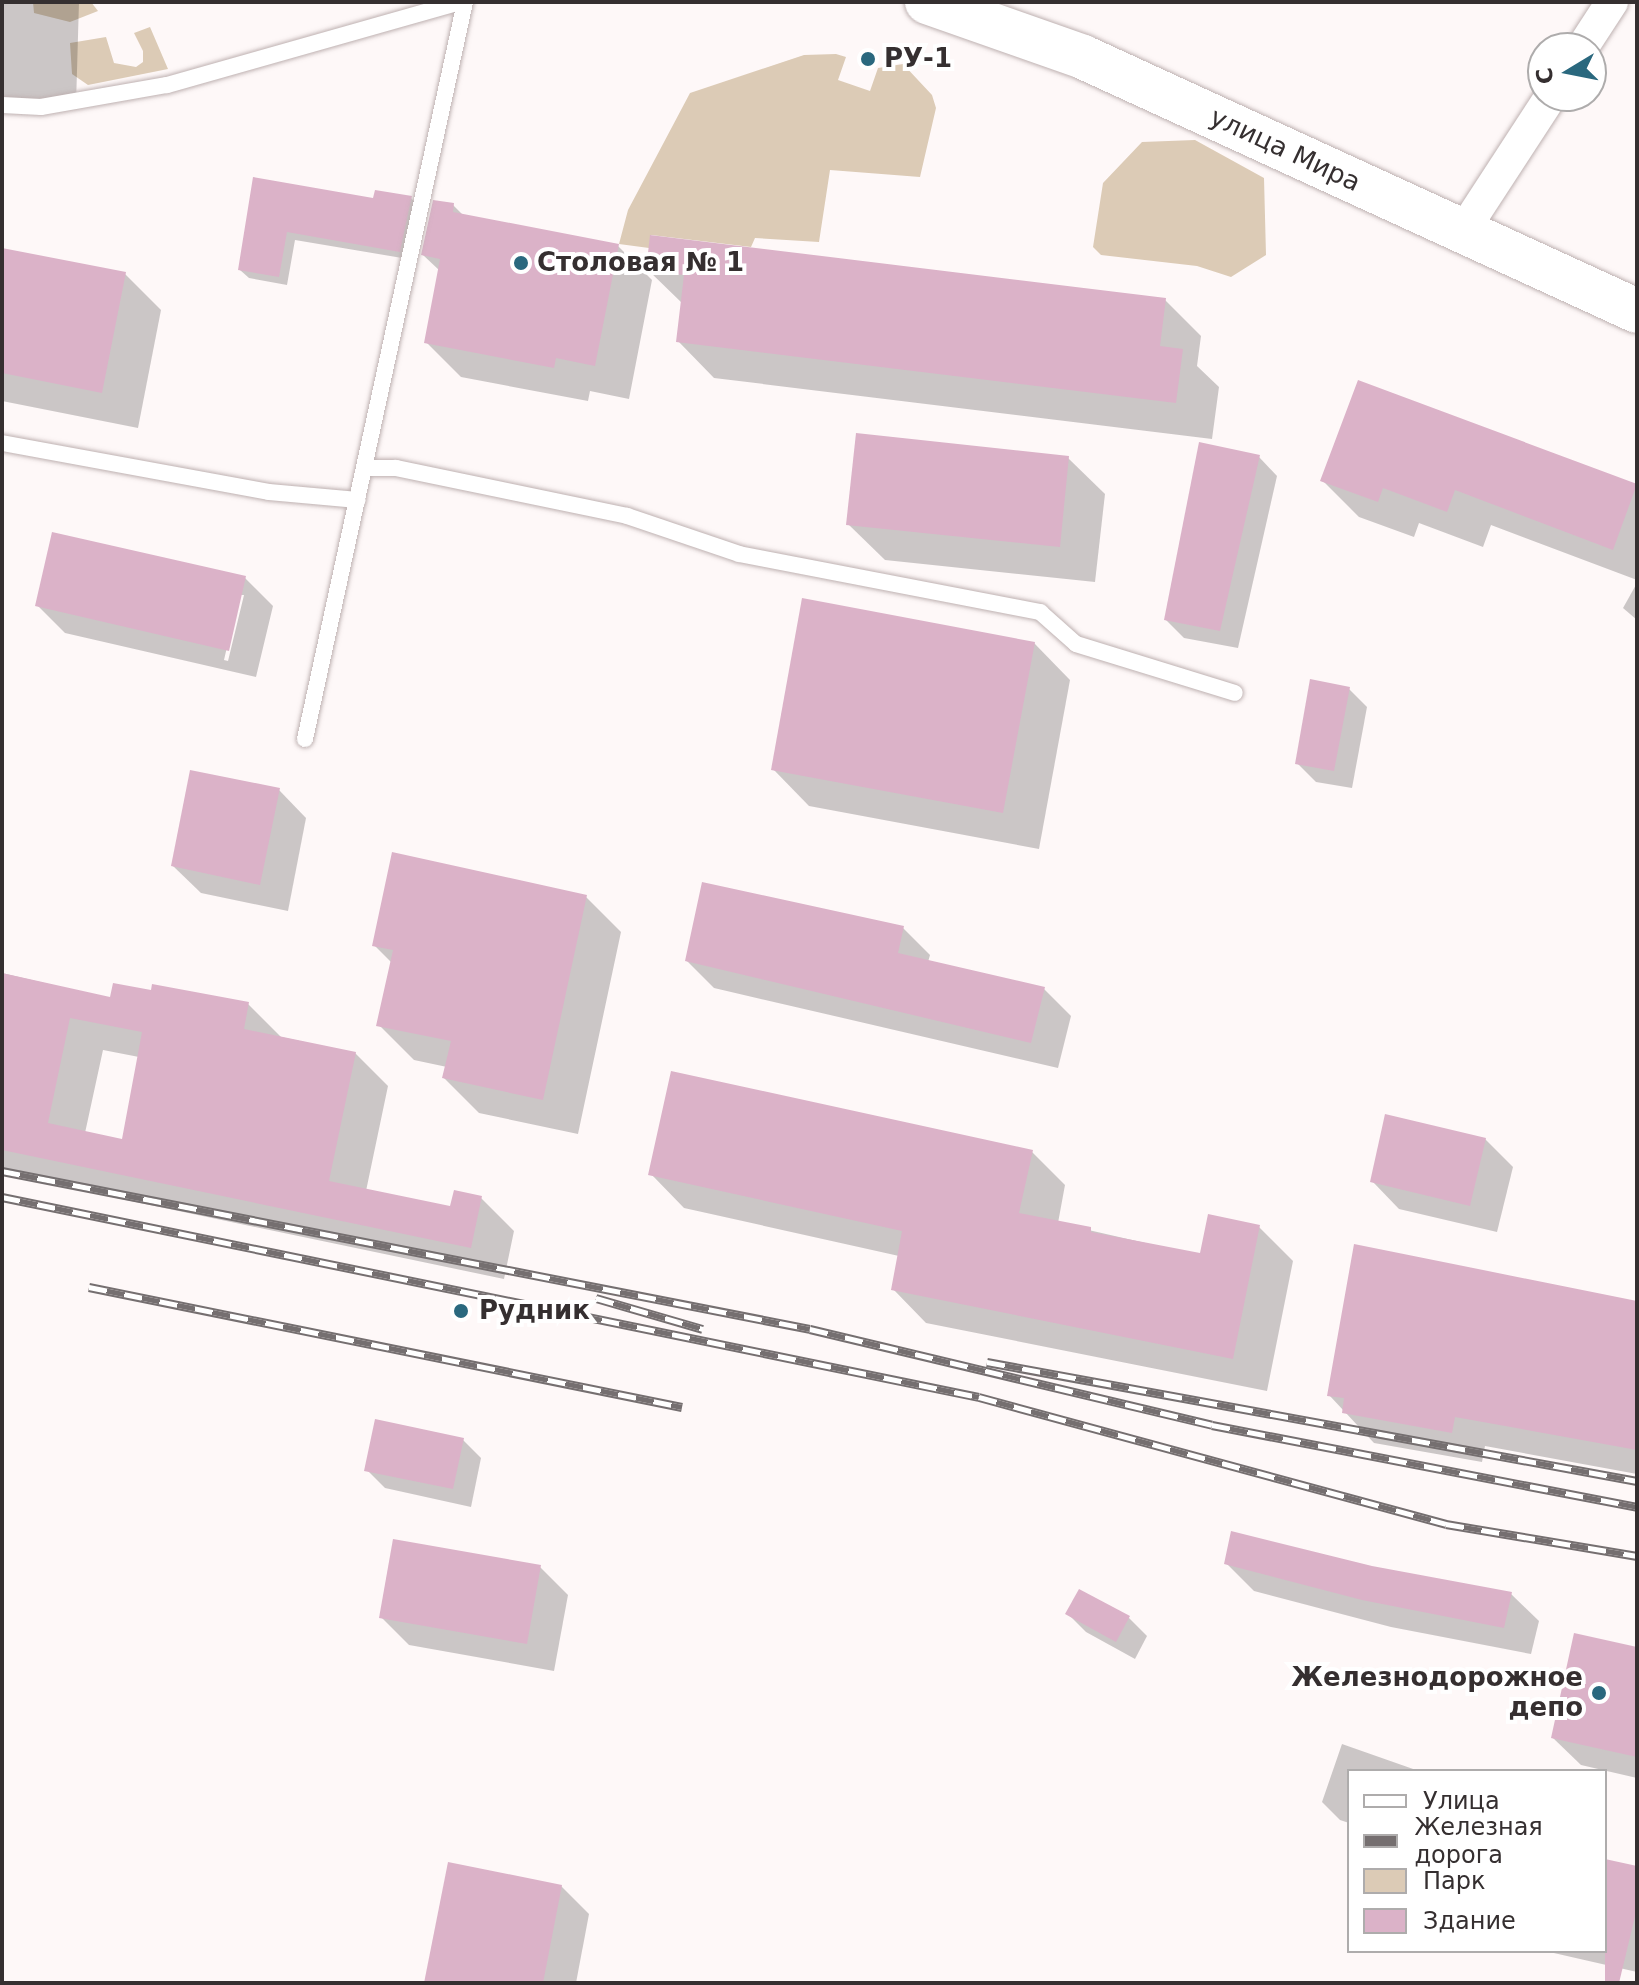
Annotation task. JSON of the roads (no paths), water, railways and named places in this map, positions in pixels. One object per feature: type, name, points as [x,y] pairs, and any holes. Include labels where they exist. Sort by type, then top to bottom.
[{"type":"highway","name":"улица Мира","points":[[927,2],[1083,57],[1637,311]]},
{"type":"street","points":[[1592,32],[1612,2]]},
{"type":"street","points":[[1463,231],[1541,112]]},
{"type":"lane","points":[[2,105],[41,107],[167,85],[463,2],[305,739]]},
{"type":"lane","points":[[2,443],[269,492],[358,500]]},
{"type":"lane","points":[[365,468],[396,468],[627,516],[739,554],[1040,612],[1076,644],[1235,693]]},
{"type":"railway","points":[[2,1171],[810,1329],[1212,1425],[1637,1507]]},
{"type":"railway","points":[[2,1197],[979,1397],[1446,1524],[1637,1556]]},
{"type":"railway","points":[[89,1287],[682,1407]]},
{"type":"railway","points":[[596,1298],[703,1329]]},
{"type":"railway","points":[[987,1362],[1637,1481]]},
{"type":"place","name":"РУ-1","points":[[868,59]]},
{"type":"place","name":"Столовая № 1","points":[[521,263]]},
{"type":"place","name":"Рудник","points":[[461,1311]]},
{"type":"place","name":"Железнодорожное депо","points":[[1599,1693]]}]
